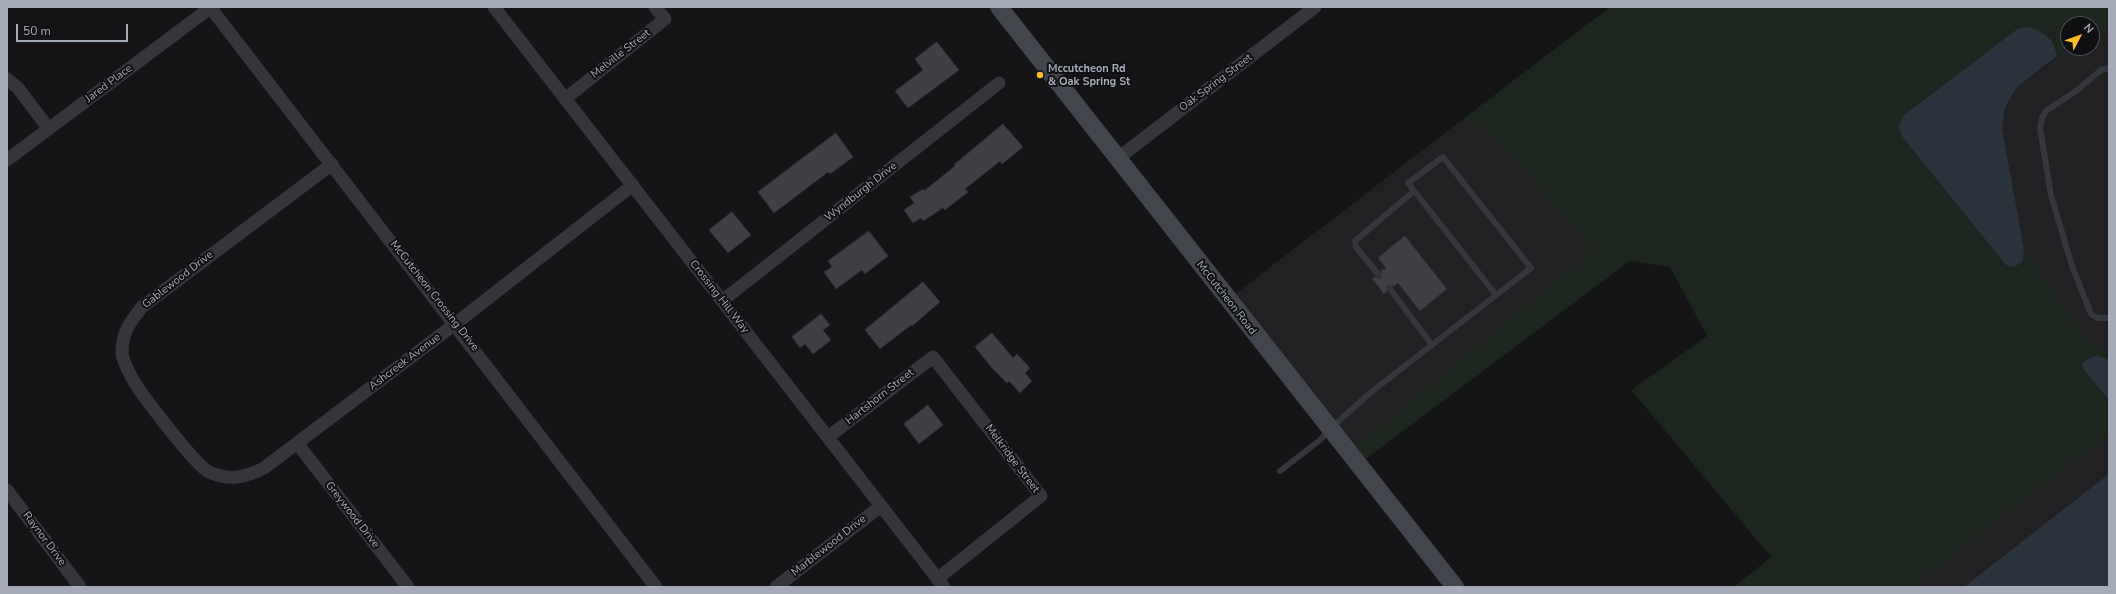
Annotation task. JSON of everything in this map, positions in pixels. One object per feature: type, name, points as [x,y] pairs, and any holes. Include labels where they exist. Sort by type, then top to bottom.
[{"type":"main road","name":"McCutcheon Road","points":[[999,7],[1455,587]]},
{"type":"street","name":"Jared Place","points":[[7,160],[210,7]]},
{"type":"street","name":"McCutcheon Crossing Drive","points":[[210,7],[656,587]]},
{"type":"street","name":"Crossing Hill Way","points":[[494,7],[941,583]]},
{"type":"street","name":"Melville Street","points":[[565,99],[665,20],[655,7]]},
{"type":"street","name":"Oak Spring Street","points":[[1117,159],[1315,7]]},
{"type":"street","points":[[7,79],[18,88],[49,129]]},
{"type":"street","name":"Wyndburgh Drive","points":[[722,301],[999,82]]},
{"type":"street","name":"Gablewood Drive","points":[[226,478],[207,471],[192,458],[132,378],[122,354],[126,328],[142,307],[332,164]]},
{"type":"street","name":"Ashcreek Avenue","points":[[226,478],[246,477],[264,468],[455,324],[632,185]]},
{"type":"street","name":"Hartshorn Street","points":[[828,438],[932,357]]},
{"type":"street","name":"Melkridge Street","points":[[932,357],[1041,496],[941,583]]},
{"type":"street","name":"Greywood Drive","points":[[297,443],[408,587]]},
{"type":"street","name":"Raynor Drive","points":[[7,490],[80,587]]},
{"type":"street","name":"Marblewood Drive","points":[[776,587],[881,506]]},
{"type":"lane","points":[[2109,68],[2101,70],[2076,91],[2046,111],[2042,118],[2040,128],[2051,195],[2072,266],[2091,314],[2098,318],[2109,318]]},
{"type":"lane","points":[[1280,472],[1320,440],[1330,428],[1370,393],[1531,268],[1443,157],[1408,183],[1496,295]]},
{"type":"lane","points":[[1378,274],[1356,247],[1355,241],[1414,191]]},
{"type":"lane","points":[[1390,289],[1432,345]]},
{"type":"shaded area","points":[[1610,7],[2109,7],[2109,29],[2100,29],[2100,16],[2060,16],[2060,54],[2057,56],[2056,48],[2017,29],[1904,115],[1898,126],[1903,138],[2006,265],[2023,261],[2024,249],[2079,328],[2109,358],[2109,360],[2097,355],[2082,362],[2083,369],[2109,400],[2109,434],[1912,587],[1734,587],[1771,557],[1631,390],[1707,336],[1670,267],[1630,261],[1366,459],[1355,447],[1587,256],[1588,243],[1492,134],[1463,119]]},
{"type":"shaded area","points":[[2029,27],[2048,37],[2054,45],[2057,56],[2016,88],[2005,108],[2002,128],[2024,249],[2023,261],[2014,267],[2006,265],[1903,138],[1898,127],[1904,115],[2017,29]]},
{"type":"shaded area","points":[[2100,29],[2109,29],[2109,358],[2079,328],[2024,249],[2002,128],[2005,108],[2016,88],[2060,54],[2060,56],[2100,56]]},
{"type":"shaded area","points":[[1463,119],[1492,134],[1588,243],[1587,256],[1350,451],[1230,298]]},
{"type":"shaded area","points":[[2097,355],[2109,360],[2109,400],[2083,369],[2082,362]]},
{"type":"shaded area","points":[[2109,434],[2109,587],[1912,587]]},
{"type":"shaded area","points":[[2109,474],[2109,587],[1964,587]]},
{"type":"building","points":[[937,42],[959,70],[908,108],[895,91],[923,70],[915,59]]},
{"type":"building","points":[[1003,124],[1023,147],[1002,164],[1000,161],[965,189],[968,192],[945,210],[943,208],[923,221],[921,218],[913,223],[904,210],[914,203],[910,197],[923,189],[924,191]]},
{"type":"building","points":[[836,133],[853,157],[830,174],[828,172],[774,213],[758,192]]},
{"type":"building","points":[[732,212],[751,235],[728,253],[709,230]]},
{"type":"building","points":[[869,231],[888,256],[865,274],[862,270],[836,289],[824,272],[832,267],[828,261]]},
{"type":"building","points":[[1405,236],[1447,289],[1420,311],[1398,283],[1394,286],[1387,286],[1387,292],[1384,294],[1372,278],[1381,278],[1381,271],[1386,268],[1378,258]]},
{"type":"building","points":[[923,282],[940,302],[912,326],[911,325],[880,349],[865,330]]},
{"type":"building","points":[[821,314],[830,325],[823,330],[831,340],[813,354],[805,344],[800,348],[792,337]]},
{"type":"building","points":[[992,333],[1013,358],[1017,354],[1030,368],[1025,373],[1032,381],[1020,393],[1009,381],[1007,383],[992,368],[975,347]]},
{"type":"building","points":[[928,405],[943,425],[919,444],[904,424]]},
{"type":"place","name":"Mccutcheon Rd & Oak Spring St","points":[[1040,75]]}]
